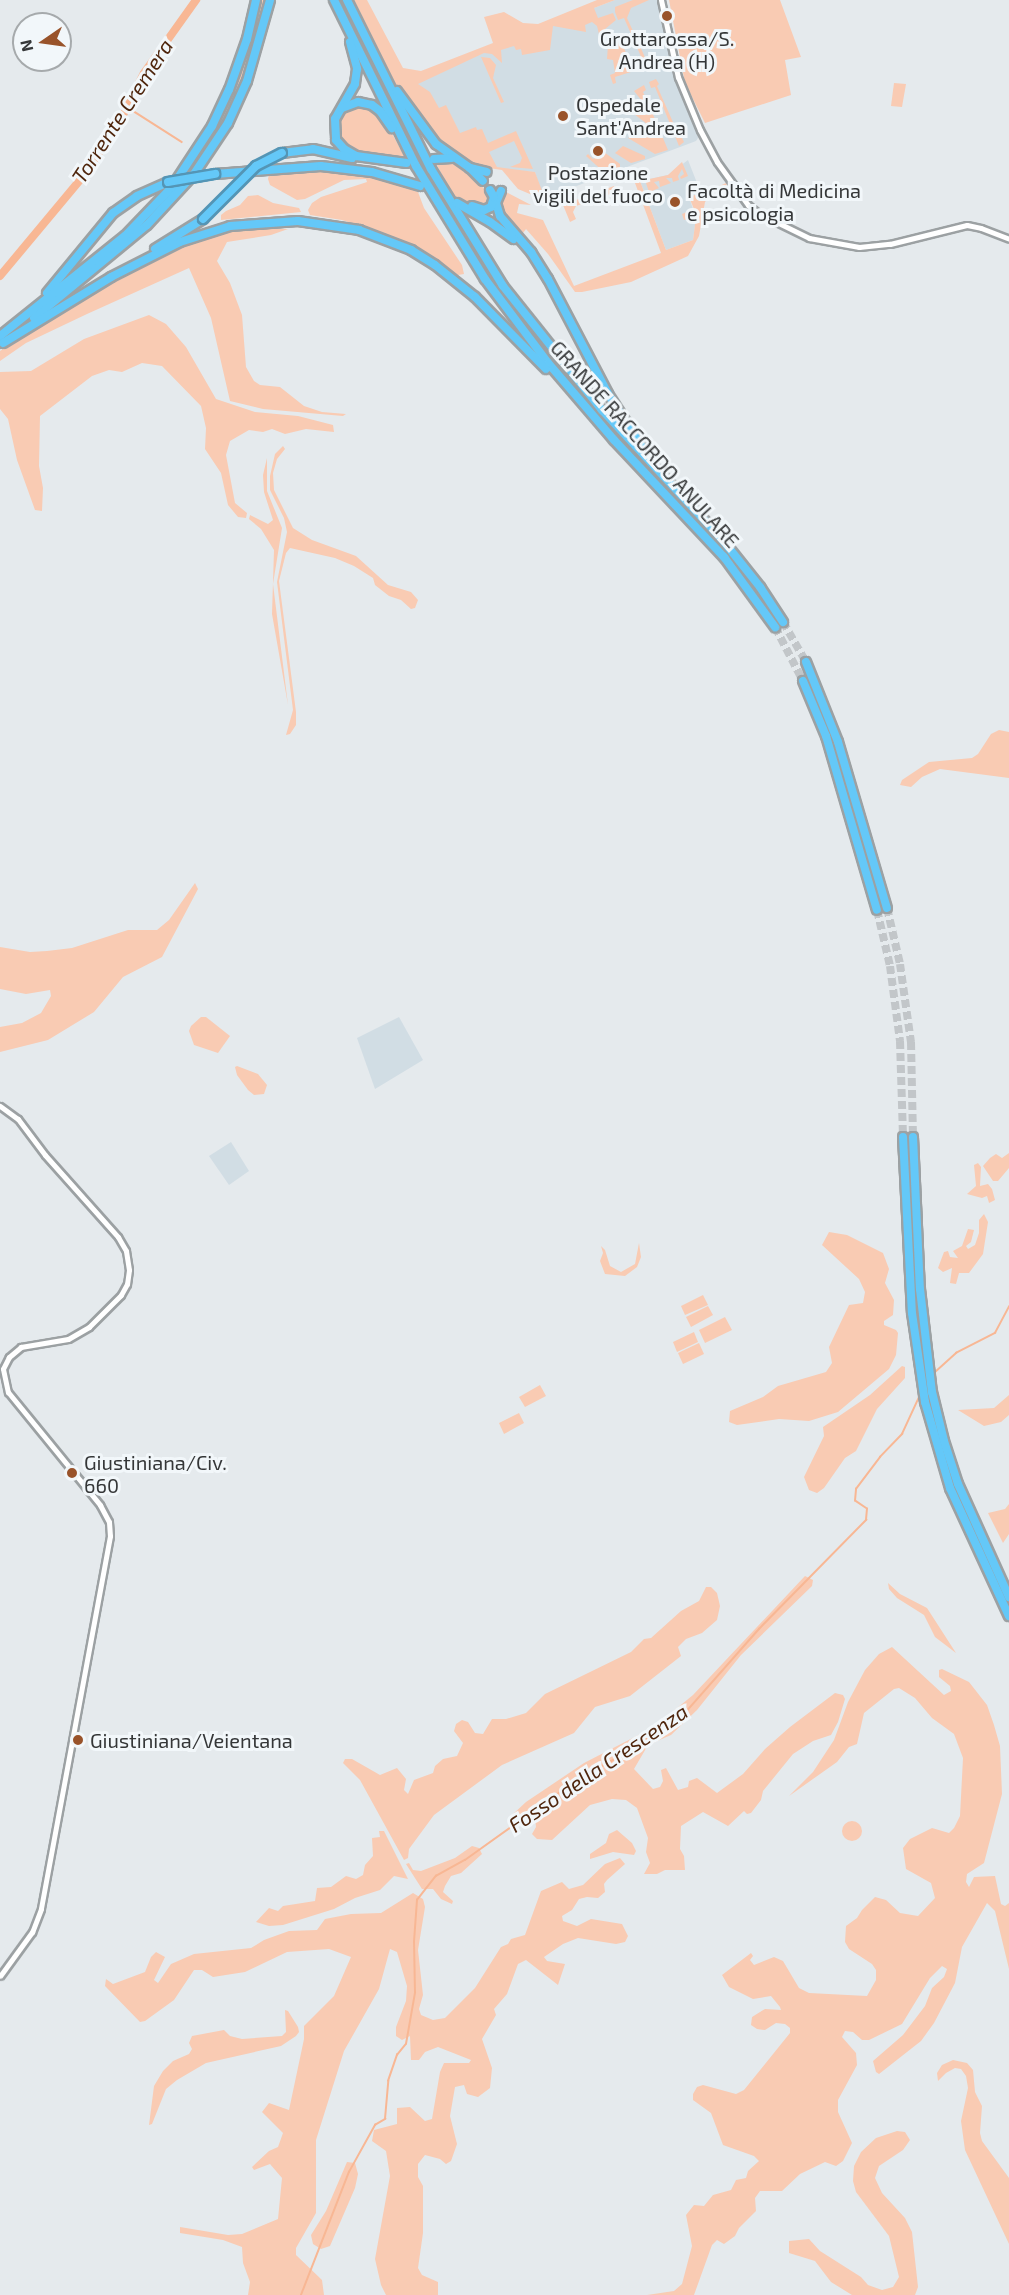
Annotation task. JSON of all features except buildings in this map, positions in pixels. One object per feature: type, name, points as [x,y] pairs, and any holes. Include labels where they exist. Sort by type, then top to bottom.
[{"type":"highway","points":[[1,340],[125,236],[172,187],[212,126],[229,90],[247,39],[256,0]]},
{"type":"highway","points":[[1,340],[147,225],[194,174],[228,123],[247,81],[270,0]]},
{"type":"highway","points":[[335,0],[357,69],[355,84],[335,122],[336,140],[348,152],[374,160]]},
{"type":"highway","name":"GRANDE RACCORDO ANULARE","points":[[335,0],[412,165],[485,279],[548,363],[614,440],[724,557],[779,624],[760,587],[721,538],[579,383],[503,286],[431,169],[347,0]]},
{"type":"highway","points":[[363,34],[380,57],[393,85],[436,144],[470,168],[483,181]]},
{"type":"highway","points":[[342,109],[365,103],[380,111],[412,165]]},
{"type":"highway","points":[[1,340],[132,265],[203,219],[256,166],[282,153],[313,149],[358,159],[412,165]]},
{"type":"highway","points":[[434,159],[455,159]]},
{"type":"highway","points":[[1,340],[52,288],[113,213],[153,188],[184,178],[215,174],[330,166],[372,172],[420,186]]},
{"type":"highway","points":[[470,168],[487,172]]},
{"type":"highway","points":[[490,190],[494,200],[489,209],[458,204],[508,235],[542,270]]},
{"type":"highway","points":[[501,191],[496,203],[500,216],[531,252],[559,296],[608,394],[662,475]]},
{"type":"highway","points":[[132,265],[205,233],[256,222],[280,220],[318,223],[383,238],[435,265],[475,297],[499,319],[577,405],[614,440]]},
{"type":"highway","points":[[806,663],[838,742],[887,908]]},
{"type":"highway","points":[[803,681],[826,736],[877,910]]},
{"type":"highway","points":[[903,1137],[910,1287],[917,1363],[964,1522],[1009,1616]]},
{"type":"highway","points":[[913,1137],[920,1289],[928,1371],[940,1443],[1009,1597]]},
{"type":"street","points":[[662,0],[678,76],[700,130],[728,177],[748,205],[758,213],[809,238],[859,247],[891,244],[966,225],[1009,239]]},
{"type":"street","points":[[0,1106],[18,1119],[45,1155],[118,1237],[128,1255],[129,1272],[121,1295],[89,1327],[68,1338],[21,1347],[9,1357],[3,1369],[8,1392],[100,1504],[109,1522],[110,1536],[41,1909],[32,1932],[0,1976]]},
{"type":"shaded area","points":[[261,0],[266,0],[252,58],[237,96],[222,126],[192,173],[187,173],[217,126],[231,98],[244,65]]},
{"type":"shaded area","points":[[354,0],[367,0],[403,68],[421,71],[493,43],[484,17],[504,12],[523,23],[538,24],[597,0],[615,0],[594,8],[598,18],[613,13],[616,20],[599,34],[597,26],[592,22],[585,25],[586,32],[553,26],[550,50],[522,55],[521,49],[516,50],[514,46],[501,50],[502,63],[492,54],[484,53],[418,84],[430,92],[439,108],[446,105],[460,133],[476,127],[477,130],[482,129],[488,143],[516,131],[533,169],[510,167],[520,163],[522,158],[514,141],[489,152],[497,167],[535,172],[544,196],[537,197],[518,189],[502,170],[475,166],[440,145],[397,87]]},
{"type":"shaded area","name":"Ospedale Sant'Andrea","points":[[615,0],[659,0],[678,88],[700,135],[696,141],[537,199],[542,197],[535,172],[506,170],[467,158],[407,79]]},
{"type":"shaded area","points":[[633,0],[649,0],[631,8],[627,18],[649,66],[643,68],[640,63],[643,61],[624,18],[618,20],[615,12],[615,7]]},
{"type":"shaded area","points":[[669,0],[780,0],[801,57],[785,60],[791,95],[705,123],[685,83]]},
{"type":"shaded area","points":[[614,39],[624,42],[623,46],[632,66],[635,65],[637,70],[615,77],[616,83],[613,84],[610,75],[615,73],[613,60],[607,59],[608,45]]},
{"type":"shaded area","points":[[481,57],[490,58],[496,65],[493,78],[504,102],[501,103]]},
{"type":"shaded area","points":[[656,79],[680,138],[684,142],[679,146],[655,87],[651,88],[649,82]]},
{"type":"shaded area","points":[[894,83],[906,84],[902,107],[891,106]]},
{"type":"shaded area","points":[[644,85],[646,90],[643,92],[655,119],[647,124],[629,110],[642,101],[634,91]]},
{"type":"shaded area","points":[[357,105],[369,107],[384,119],[406,159],[361,153],[344,144],[339,135],[340,118],[347,109]]},
{"type":"shaded area","points":[[658,126],[668,150],[655,154],[628,138],[635,133],[635,128],[646,131]]},
{"type":"shaded area","points":[[623,146],[645,156],[645,159],[631,163],[615,153]]},
{"type":"shaded area","points":[[604,152],[620,164],[620,168],[606,174],[586,156],[588,154],[593,159]]},
{"type":"shaded area","points":[[688,160],[701,193],[689,197],[696,218],[693,240],[666,250],[640,181],[668,175]]},
{"type":"shaded area","points":[[435,162],[451,162],[467,170],[488,193],[492,204],[481,207],[455,198]]},
{"type":"shaded area","points":[[682,162],[688,176],[681,179],[680,177],[684,174],[682,169],[678,176],[679,180],[673,182],[672,178],[666,178],[671,183],[660,187],[659,181],[654,182],[659,188],[652,191],[657,202],[653,204],[645,180],[668,175]]},
{"type":"shaded area","points":[[307,170],[339,170],[380,177],[418,192],[424,208],[462,265],[464,274],[458,275],[385,234],[342,220],[310,215],[308,210],[312,203],[321,197],[367,182],[366,179],[344,180],[305,199],[297,200],[270,185],[268,179],[269,174]]},
{"type":"shaded area","points":[[640,181],[666,250],[693,240],[696,217],[684,220],[682,214],[694,209],[689,197],[701,193],[703,197],[711,190],[726,183],[727,185],[715,191],[705,202],[699,236],[688,256],[631,282],[582,292],[575,292],[548,254],[526,229],[520,237],[507,223],[499,205],[503,194],[508,193],[531,205],[519,204],[517,213],[543,220],[574,286],[661,253],[635,183]]},
{"type":"shaded area","points":[[614,186],[623,202],[620,203],[617,195],[613,193],[576,206],[573,212],[576,219],[570,222],[563,205]]},
{"type":"shaded area","points":[[258,195],[273,203],[299,208],[301,212],[221,220],[221,215],[240,205],[248,196]]},
{"type":"shaded area","points":[[250,228],[288,229],[271,235],[227,242],[217,261],[230,283],[242,315],[246,367],[254,381],[260,385],[280,387],[304,406],[322,412],[346,414],[343,416],[263,409],[230,401],[211,318],[189,268],[26,343],[0,361],[0,351],[45,321],[148,261],[176,247],[217,234]]},
{"type":"shaded area","points":[[149,315],[166,324],[186,347],[216,399],[255,412],[298,416],[333,425],[334,432],[306,429],[285,434],[272,429],[263,432],[249,430],[230,441],[226,455],[235,503],[247,513],[246,518],[238,517],[228,505],[221,473],[205,449],[206,428],[201,406],[162,366],[142,363],[122,372],[109,370],[92,376],[40,416],[39,466],[43,488],[42,511],[35,510],[17,460],[8,419],[0,409],[0,372],[31,371],[84,339]]},
{"type":"shaded area","points":[[283,446],[285,449],[277,459],[273,473],[274,490],[293,528],[312,540],[356,556],[388,585],[411,592],[418,600],[415,608],[411,609],[401,600],[389,596],[375,585],[373,578],[354,566],[335,558],[290,548],[286,553],[279,581],[296,712],[296,725],[290,734],[286,735],[293,710],[277,582],[287,532],[284,518],[270,490],[270,476],[275,454]]},
{"type":"shaded area","points":[[267,458],[267,491],[282,528],[273,584],[288,705],[272,614],[274,550],[261,529],[249,519],[250,515],[268,524],[273,520],[264,492],[263,475]]},
{"type":"shaded area","points":[[999,730],[1009,732],[1009,778],[940,769],[922,777],[911,787],[900,785],[902,780],[929,762],[972,758],[978,754],[991,734]]},
{"type":"shaded area","points":[[195,883],[198,889],[162,957],[123,977],[94,1012],[48,1040],[0,1052],[0,1027],[22,1023],[41,1013],[51,996],[50,990],[26,994],[0,989],[0,947],[30,952],[47,951],[72,948],[128,930],[157,930],[169,920]]},
{"type":"shaded area","points":[[201,1017],[206,1017],[230,1036],[218,1053],[194,1045],[189,1031]]},
{"type":"shaded area","points":[[399,1017],[423,1060],[375,1089],[357,1038]]},
{"type":"shaded area","points":[[235,1067],[258,1074],[267,1085],[264,1094],[254,1095],[248,1090],[237,1075]]},
{"type":"shaded area","points":[[231,1142],[249,1171],[229,1185],[209,1156]]},
{"type":"shaded area","points":[[1009,1153],[1009,1168],[998,1181],[993,1181],[983,1166],[996,1154],[1002,1158]]},
{"type":"shaded area","points":[[978,1163],[981,1167],[980,1186],[988,1184],[992,1189],[995,1200],[989,1203],[987,1196],[982,1198],[967,1194],[976,1186],[974,1165]]},
{"type":"shaded area","points":[[984,1214],[988,1222],[983,1254],[969,1273],[959,1273],[956,1284],[950,1283],[952,1268],[943,1272],[938,1268],[944,1252],[948,1251],[950,1257],[958,1258],[953,1251],[962,1246],[968,1229],[974,1230],[971,1242],[966,1246],[968,1249],[975,1245],[979,1233],[979,1220]]},
{"type":"shaded area","points":[[829,1232],[847,1235],[883,1253],[889,1269],[885,1283],[894,1300],[893,1315],[884,1321],[884,1325],[898,1333],[896,1355],[889,1369],[838,1412],[809,1421],[779,1419],[737,1425],[729,1422],[730,1411],[763,1397],[778,1386],[826,1372],[832,1363],[829,1347],[849,1305],[863,1303],[865,1292],[859,1279],[822,1245]]},
{"type":"shaded area","points":[[639,1243],[641,1257],[637,1267],[625,1276],[605,1274],[600,1261],[603,1253],[601,1246],[605,1250],[610,1266],[621,1272],[635,1264]]},
{"type":"shaded area","points":[[703,1295],[708,1305],[685,1315],[681,1306]]},
{"type":"shaded area","points":[[708,1306],[713,1315],[691,1327],[686,1317]]},
{"type":"shaded area","points":[[725,1317],[732,1330],[705,1343],[699,1330]]},
{"type":"shaded area","points":[[694,1332],[698,1342],[677,1352],[673,1342]]},
{"type":"shaded area","points":[[699,1343],[704,1354],[683,1364],[678,1353]]},
{"type":"shaded area","points":[[902,1366],[905,1367],[905,1378],[877,1409],[856,1451],[845,1458],[824,1488],[817,1493],[809,1490],[804,1477],[824,1436],[823,1427],[870,1395]]},
{"type":"shaded area","points":[[540,1385],[546,1396],[525,1407],[519,1397]]},
{"type":"shaded area","points":[[1009,1395],[1009,1415],[1001,1422],[984,1426],[958,1410],[994,1408]]},
{"type":"shaded area","points":[[519,1413],[524,1423],[504,1434],[499,1423]]},
{"type":"shaded area","points":[[1009,1504],[1009,1534],[1003,1543],[988,1513],[1005,1509]]},
{"type":"shaded area","points":[[805,1576],[813,1580],[812,1586],[741,1655],[697,1710],[671,1735],[648,1745],[634,1769],[653,1789],[660,1787],[663,1781],[661,1770],[666,1768],[678,1790],[688,1787],[689,1781],[697,1778],[717,1793],[743,1774],[765,1749],[790,1727],[835,1693],[843,1695],[845,1699],[838,1722],[831,1735],[813,1741],[793,1754],[763,1791],[761,1800],[751,1813],[747,1814],[744,1811],[728,1826],[703,1812],[681,1826],[680,1849],[684,1856],[685,1870],[665,1870],[657,1874],[644,1874],[650,1863],[646,1852],[648,1838],[637,1808],[626,1800],[612,1799],[590,1805],[552,1840],[537,1839],[532,1834],[536,1827],[535,1818],[517,1827],[512,1824],[512,1815],[526,1802],[584,1763],[654,1727],[693,1695]]},
{"type":"shaded area","points":[[888,1583],[900,1594],[927,1608],[956,1653],[935,1637],[924,1615],[897,1598],[889,1589]]},
{"type":"shaded area","points":[[706,1587],[711,1587],[717,1593],[720,1606],[717,1620],[702,1633],[686,1639],[678,1647],[681,1656],[630,1696],[595,1707],[574,1733],[502,1765],[434,1815],[409,1849],[408,1858],[404,1860],[360,1780],[343,1763],[345,1759],[352,1759],[380,1775],[397,1768],[406,1779],[404,1790],[408,1794],[414,1780],[433,1773],[435,1766],[443,1759],[457,1756],[463,1743],[454,1731],[456,1724],[462,1720],[468,1722],[475,1733],[483,1734],[492,1719],[506,1719],[526,1713],[545,1694],[631,1652],[644,1639],[651,1638],[681,1611],[699,1601]]},
{"type":"shaded area","points":[[892,1647],[944,1695],[951,1691],[950,1686],[939,1677],[939,1670],[942,1669],[969,1682],[987,1705],[1000,1746],[1002,1794],[984,1863],[967,1874],[966,1882],[969,1887],[974,1877],[995,1876],[1001,1904],[1005,1906],[1009,1903],[1009,1969],[995,1911],[987,1903],[962,1947],[955,1983],[934,2023],[921,2041],[879,2074],[876,2072],[873,2061],[903,2035],[925,2006],[932,1988],[944,1977],[947,1969],[942,1966],[930,1978],[902,2024],[869,2040],[862,2040],[853,2032],[845,2031],[842,2037],[856,2053],[857,2065],[838,2100],[838,2112],[852,2143],[843,2161],[836,2166],[825,2162],[800,2174],[782,2191],[760,2191],[755,2198],[756,2211],[739,2228],[735,2236],[724,2244],[717,2240],[712,2245],[694,2295],[647,2295],[674,2291],[682,2284],[692,2246],[686,2215],[694,2205],[704,2206],[713,2195],[731,2190],[736,2180],[746,2178],[748,2171],[759,2161],[754,2156],[723,2145],[711,2113],[693,2100],[693,2094],[697,2087],[703,2085],[736,2094],[744,2090],[790,2033],[790,2028],[785,2024],[776,2023],[765,2030],[751,2025],[752,2017],[765,2009],[781,2010],[780,2007],[771,1996],[753,1999],[729,1987],[722,1975],[751,1953],[753,1956],[750,1960],[754,1965],[774,1957],[783,1961],[799,1988],[809,1993],[867,1996],[876,1980],[876,1970],[872,1964],[849,1949],[845,1942],[846,1926],[857,1918],[875,1897],[886,1900],[900,1913],[918,1916],[935,1898],[931,1883],[906,1869],[903,1848],[910,1839],[932,1828],[949,1833],[954,1828],[960,1816],[963,1758],[954,1734],[932,1718],[915,1698],[899,1688],[894,1689],[864,1713],[857,1744],[849,1747],[837,1762],[789,1796],[813,1772],[834,1740],[848,1702],[865,1670],[879,1654]]},
{"type":"shaded area","points":[[848,1821],[856,1821],[862,1827],[862,1835],[856,1841],[848,1841],[842,1835],[842,1827]]},
{"type":"shaded area","points":[[617,1830],[632,1843],[636,1851],[634,1855],[613,1852],[590,1859],[590,1854],[606,1843],[609,1834]]},
{"type":"shaded area","points":[[379,1831],[384,1831],[408,1879],[394,1876],[380,1890],[355,1898],[334,1909],[283,1925],[269,1926],[256,1922],[269,1908],[278,1911],[283,1906],[315,1901],[317,1888],[331,1887],[346,1876],[356,1879],[363,1875],[365,1865],[373,1856],[372,1838],[380,1837]]},
{"type":"shaded area","points":[[472,1846],[479,1848],[482,1854],[461,1873],[451,1876],[445,1886],[443,1892],[453,1901],[452,1904],[441,1899],[433,1889],[422,1889],[406,1864],[409,1863],[413,1870],[421,1871],[455,1858]]},
{"type":"shaded area","points":[[620,1858],[625,1864],[604,1884],[605,1892],[598,1898],[579,1899],[572,1910],[562,1916],[563,1921],[577,1926],[591,1919],[622,1924],[628,1936],[625,1942],[616,1944],[578,1938],[563,1944],[544,1957],[547,1961],[565,1964],[558,1985],[526,1960],[518,1964],[507,1994],[494,2009],[496,2015],[482,2039],[492,2068],[490,2088],[478,2097],[467,2094],[464,2085],[455,2087],[450,2116],[457,2144],[451,2161],[446,2164],[440,2159],[425,2155],[418,2164],[418,2177],[423,2186],[423,2233],[418,2268],[422,2275],[438,2282],[438,2295],[386,2295],[381,2285],[375,2259],[390,2176],[386,2151],[372,2141],[374,2130],[397,2124],[397,2108],[410,2107],[425,2121],[432,2119],[440,2072],[444,2063],[469,2063],[471,2060],[438,2047],[425,2052],[419,2060],[411,2060],[410,2036],[402,2040],[396,2036],[396,2027],[406,2001],[407,1986],[397,1952],[390,1949],[379,1989],[344,2051],[316,2140],[316,2213],[296,2248],[296,2255],[322,2280],[324,2295],[248,2295],[250,2282],[243,2263],[242,2247],[223,2240],[180,2233],[180,2227],[228,2235],[242,2234],[278,2219],[282,2178],[270,2164],[254,2170],[252,2167],[269,2151],[278,2147],[283,2133],[262,2112],[269,2103],[289,2110],[304,2039],[304,2026],[334,1996],[351,1957],[329,1949],[287,1952],[245,1972],[213,1977],[202,1970],[194,1970],[174,2000],[145,2021],[140,2022],[105,1986],[106,1979],[113,1984],[145,1972],[151,1957],[156,1952],[165,1957],[154,1980],[158,1983],[171,1964],[194,1954],[251,1948],[264,1940],[289,1931],[317,1930],[325,1919],[351,1914],[381,1913],[413,1893],[423,1899],[425,1907],[418,1950],[423,1995],[419,2009],[421,2015],[433,2020],[445,2018],[475,1988],[501,1947],[508,1944],[511,1939],[525,1935],[541,1891],[562,1882],[569,1889],[583,1885],[605,1864]]},
{"type":"shaded area","points":[[285,2010],[298,2027],[299,2032],[296,2036],[281,2046],[206,2063],[177,2080],[166,2089],[152,2124],[149,2125],[154,2086],[163,2071],[173,2061],[189,2054],[192,2049],[189,2043],[192,2036],[224,2030],[230,2036],[242,2039],[282,2036],[286,2032]]},
{"type":"shaded area","points":[[953,2060],[967,2063],[973,2070],[975,2092],[982,2106],[980,2133],[982,2141],[1009,2178],[1009,2244],[965,2150],[961,2121],[968,2088],[966,2076],[961,2069],[955,2068],[938,2081],[937,2073],[942,2065]]},
{"type":"shaded area","points":[[897,2131],[905,2132],[910,2140],[903,2150],[879,2166],[875,2178],[882,2193],[905,2218],[912,2232],[918,2287],[915,2295],[852,2295],[831,2282],[815,2261],[789,2253],[789,2241],[809,2239],[820,2251],[861,2277],[868,2285],[882,2290],[893,2287],[899,2277],[889,2236],[856,2192],[853,2181],[854,2166],[861,2152],[876,2138]]},
{"type":"shaded area","points":[[347,2162],[355,2163],[358,2174],[355,2188],[330,2246],[321,2249],[313,2244],[311,2235],[326,2211]]},
{"type":"waterway","name":"Torrente Cremera","points":[[0,276],[85,174],[121,119],[144,73],[196,0]]},
{"type":"waterway","points":[[127,107],[182,142]]},
{"type":"waterway","name":"Fosso della Crescenza","points":[[934,1373],[956,1353],[995,1333],[1009,1307]]},
{"type":"waterway","name":"Fosso della Crescenza","points":[[301,2295],[349,2172],[375,2125],[385,2119],[388,2081],[397,2055],[406,2044],[415,1993],[414,1942],[417,1900],[436,1876],[465,1860],[577,1780],[610,1762],[685,1713],[759,1629],[866,1520],[867,1509],[855,1501],[856,1489],[880,1457],[902,1434],[920,1395]]},
{"type":"tunnel","points":[[783,622],[806,662]]},
{"type":"tunnel","points":[[775,627],[803,681]]},
{"type":"tunnel","points":[[887,908],[900,964],[911,1042],[913,1137]]},
{"type":"tunnel","points":[[877,910],[890,966],[900,1041],[903,1137]]},
{"type":"place","name":"Grottarossa/S. Andrea (H)","points":[[667,16]]},
{"type":"place","name":"Ospedale Sant'Andrea","points":[[563,116]]},
{"type":"place","name":"Postazione vigili del fuoco","points":[[598,151]]},
{"type":"place","name":"Facoltà di Medicina e psicologia","points":[[675,202]]},
{"type":"place","name":"Giustiniana/Civ. 660","points":[[72,1473]]},
{"type":"place","name":"Giustiniana/Veientana","points":[[78,1740]]}]
